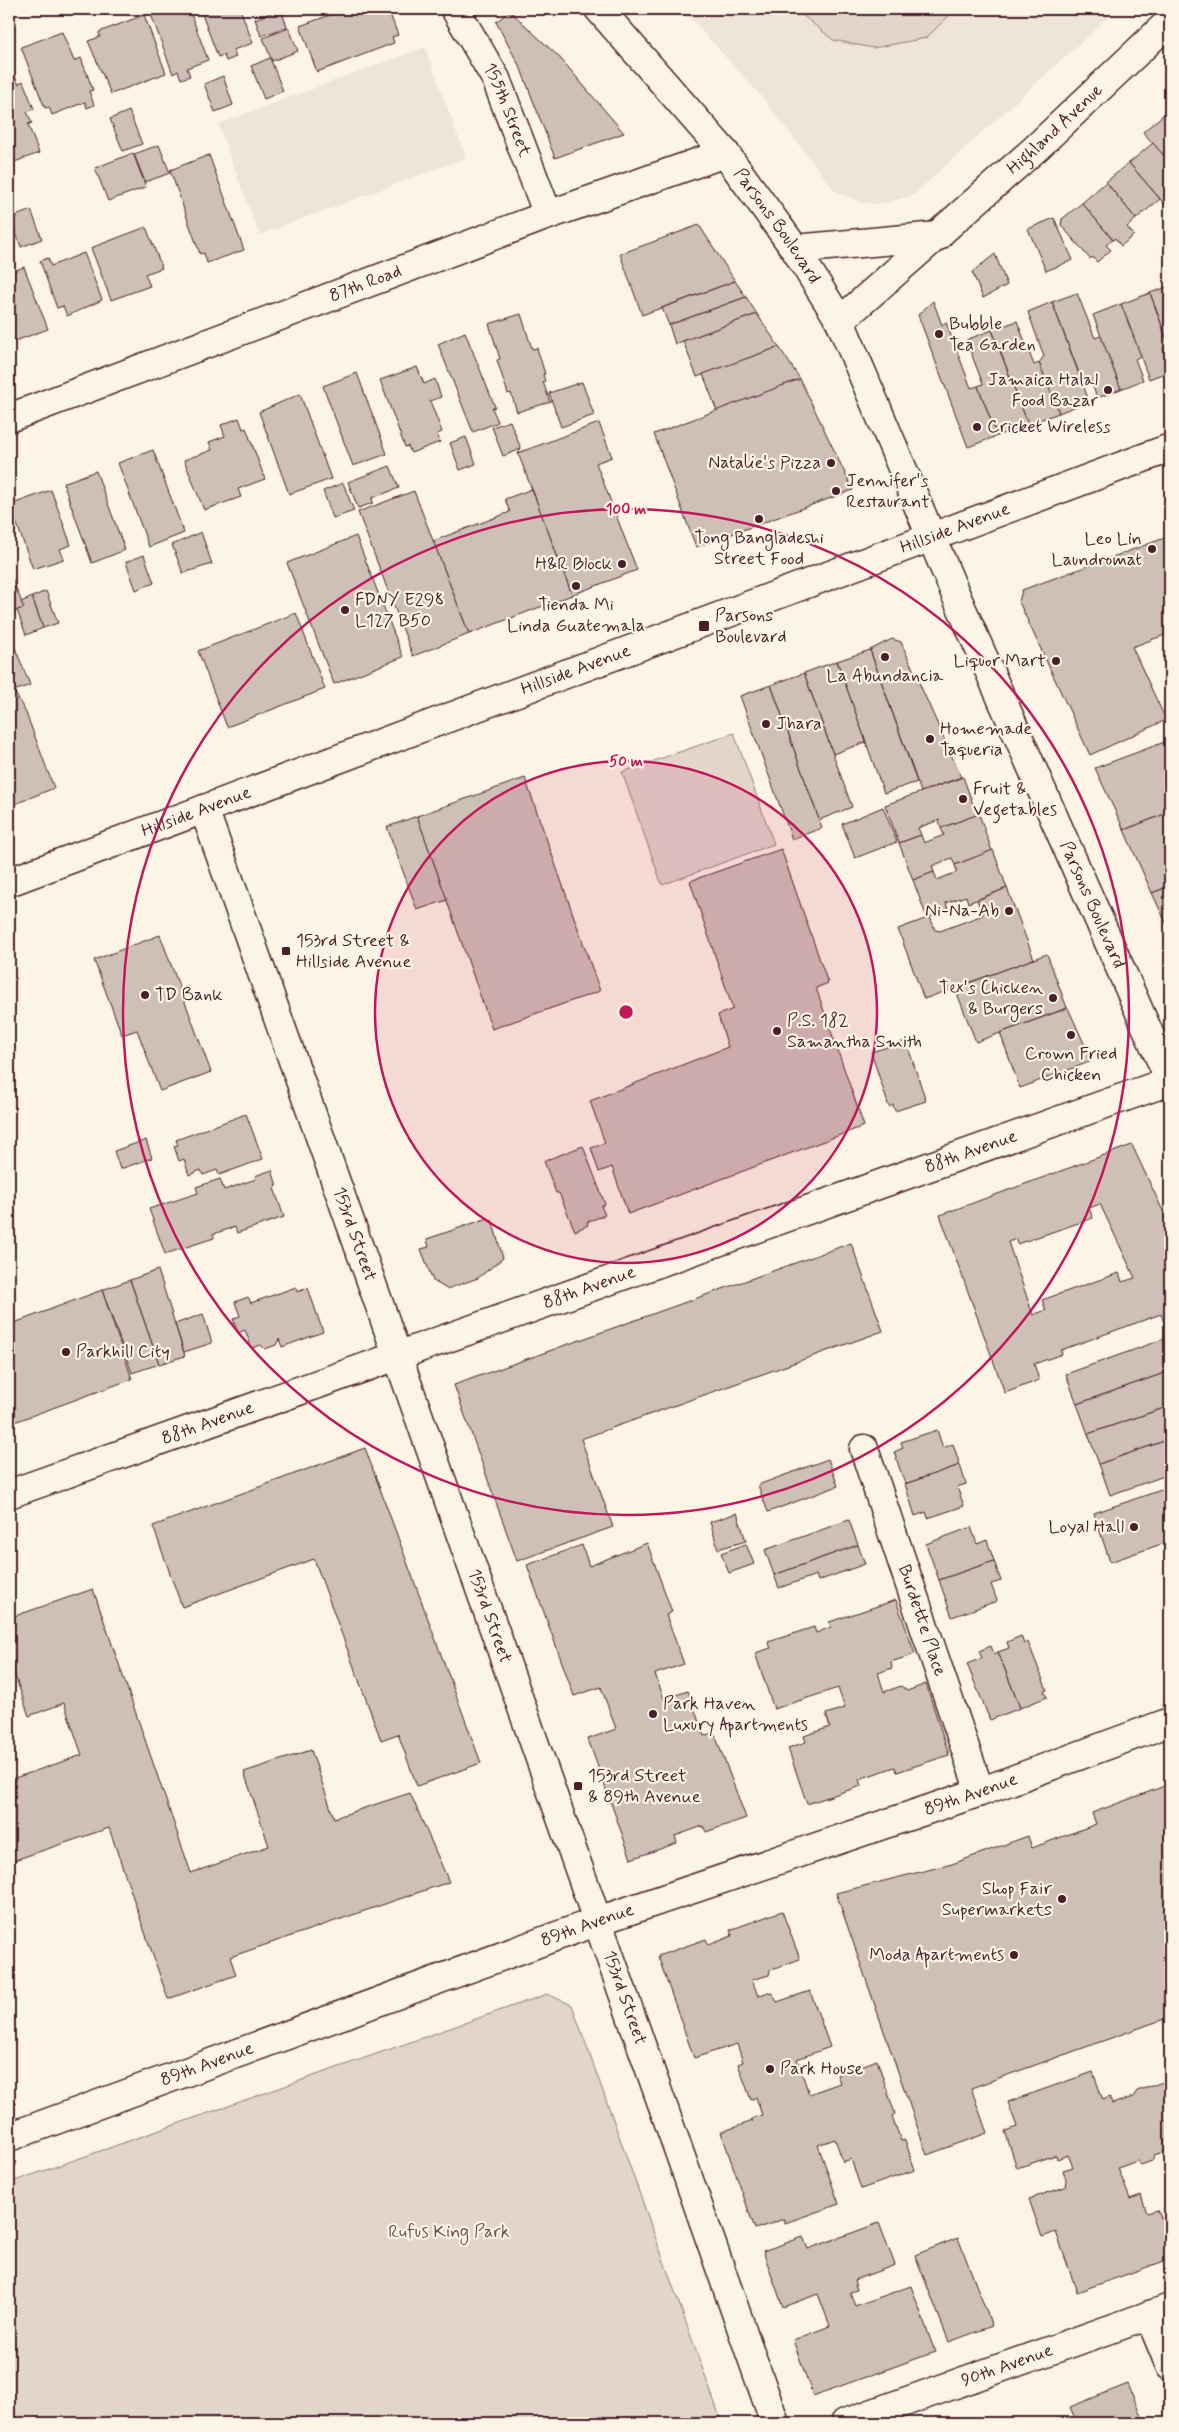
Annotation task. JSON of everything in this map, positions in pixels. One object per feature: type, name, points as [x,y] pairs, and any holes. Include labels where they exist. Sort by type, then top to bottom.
[{"type":"street","name":"155th Street","points":[[455,9],[496,78],[548,215]]},
{"type":"street","name":"Parsons Boulevard","points":[[599,9],[725,153],[795,249],[840,321],[931,537],[1170,1081]]},
{"type":"street","name":"Highland Avenue","points":[[840,321],[938,236],[1099,90],[1170,21]]},
{"type":"street","name":"87th Road","points":[[9,418],[548,215],[725,153]]},
{"type":"street","points":[[795,249],[938,236]]},
{"type":"street","name":"Hillside Avenue","points":[[9,882],[1170,448]]},
{"type":"street","name":"153rd Street","points":[[204,809],[775,2423]]},
{"type":"street","name":"88th Avenue","points":[[9,1494],[1170,1081]]},
{"type":"street","name":"Burdette Place","points":[[864,1449],[980,1792]]},
{"type":"street","name":"89th Avenue","points":[[9,2137],[598,1921],[980,1792],[1170,1722]]},
{"type":"street","points":[[1160,2311],[1170,2366]]},
{"type":"street","name":"90th Avenue","points":[[845,2423],[1160,2311]]},
{"type":"shaded area","points":[[682,9],[1118,9],[912,196],[881,204],[861,203],[835,191],[761,96]]},
{"type":"shaded area","points":[[425,47],[466,158],[259,235],[218,124]]},
{"type":"green space","points":[[795,9],[956,9],[926,38],[873,48],[833,40]]},
{"type":"green space","points":[[734,733],[774,844],[662,885],[622,772]]},
{"type":"green space","name":"Rufus King Park","points":[[547,1994],[572,2005],[722,2423],[9,2423],[9,2183]]},
{"type":"building","points":[[149,9],[189,9],[208,60],[187,68],[190,76],[181,79],[178,71],[173,74]]},
{"type":"building","points":[[200,9],[240,9],[253,43],[233,50],[236,57],[226,61],[224,55],[218,57]]},
{"type":"building","points":[[281,9],[287,27],[261,36],[255,19]]},
{"type":"building","points":[[346,9],[388,9],[398,35],[392,37],[394,43],[317,72],[300,26]]},
{"type":"building","points":[[510,11],[561,59],[624,133],[555,158],[521,69],[496,22]]},
{"type":"building","points":[[144,15],[166,73],[111,94],[88,41],[100,37],[99,32]]},
{"type":"building","points":[[289,28],[298,51],[272,61],[263,38]]},
{"type":"building","points":[[62,32],[74,61],[81,58],[93,90],[89,91],[94,105],[87,108],[85,102],[52,115],[49,107],[45,108],[21,47]]},
{"type":"building","points":[[270,58],[283,91],[264,99],[251,66]]},
{"type":"building","points":[[11,65],[18,84],[23,81],[34,109],[27,112],[32,123],[28,124],[39,153],[9,164],[9,66]]},
{"type":"building","points":[[223,76],[233,105],[215,112],[204,84]]},
{"type":"building","points":[[129,111],[142,144],[123,151],[110,119]]},
{"type":"building","points":[[1163,115],[1170,123],[1170,163],[1143,132]]},
{"type":"building","points":[[1153,143],[1170,163],[1170,205],[1167,207],[1129,163]]},
{"type":"building","points":[[159,145],[170,173],[145,182],[134,154]]},
{"type":"building","points":[[133,153],[146,187],[108,201],[95,168]]},
{"type":"building","points":[[209,155],[244,250],[207,263],[204,253],[200,254],[170,170]]},
{"type":"building","points":[[1129,163],[1160,199],[1136,219],[1106,182]]},
{"type":"building","points":[[1106,182],[1136,219],[1127,227],[1134,235],[1121,246],[1115,238],[1113,240],[1082,203]]},
{"type":"building","points":[[1082,203],[1113,240],[1106,245],[1111,250],[1097,262],[1092,257],[1090,259],[1061,225],[1062,219]]},
{"type":"building","points":[[31,210],[42,239],[21,247],[11,218]]},
{"type":"building","points":[[1054,218],[1073,260],[1046,271],[1028,229]]},
{"type":"building","points":[[699,225],[735,281],[642,315],[620,254]]},
{"type":"building","points":[[146,227],[162,268],[145,274],[150,286],[111,300],[91,248]]},
{"type":"building","points":[[84,253],[102,300],[67,316],[63,306],[57,308],[40,261],[48,258],[51,266]]},
{"type":"building","points":[[995,254],[1007,285],[983,298],[972,272]]},
{"type":"building","points":[[24,267],[48,329],[15,341],[9,330],[9,273]]},
{"type":"building","points":[[735,281],[746,297],[669,325],[662,308]]},
{"type":"building","points":[[1170,286],[1170,348],[1150,293]]},
{"type":"building","points":[[1077,293],[1095,338],[1101,336],[1121,389],[1097,398],[1090,378],[1082,381],[1052,302]]},
{"type":"building","points":[[1150,293],[1169,346],[1163,348],[1170,371],[1149,379],[1121,304]]},
{"type":"building","points":[[746,297],[757,314],[675,344],[669,325]]},
{"type":"building","points":[[933,301],[942,325],[946,322],[971,388],[978,386],[997,436],[968,447],[918,315]]},
{"type":"building","points":[[1052,302],[1089,401],[1059,413],[1039,363],[1044,356],[1028,312]]},
{"type":"building","points":[[1121,304],[1141,356],[1135,359],[1143,380],[1121,389],[1093,315]]},
{"type":"building","points":[[521,314],[532,349],[537,348],[545,374],[543,374],[545,381],[543,382],[550,402],[517,412],[511,393],[508,394],[497,360],[500,359],[489,324]]},
{"type":"building","points":[[757,314],[779,347],[697,377],[683,341]]},
{"type":"building","points":[[1017,321],[1034,365],[1039,363],[1059,413],[1028,424],[992,330]]},
{"type":"building","points":[[992,330],[1028,424],[997,436],[978,386],[983,384],[966,340]]},
{"type":"building","points":[[465,332],[495,407],[492,408],[498,422],[473,432],[438,344]]},
{"type":"building","points":[[779,347],[800,379],[717,411],[703,374]]},
{"type":"building","points":[[417,367],[424,384],[435,379],[441,397],[430,401],[442,432],[437,434],[440,442],[411,453],[408,446],[405,447],[380,380]]},
{"type":"building","points":[[357,373],[387,454],[353,466],[323,386]]},
{"type":"building","points":[[800,379],[853,490],[696,547],[654,434]]},
{"type":"building","points":[[582,382],[594,415],[561,427],[549,393]]},
{"type":"building","points":[[300,394],[331,479],[289,494],[259,412]]},
{"type":"building","points":[[239,418],[243,429],[246,428],[265,479],[238,489],[241,497],[204,510],[184,460],[212,450],[209,442],[225,436],[221,425]]},
{"type":"building","points":[[510,421],[521,449],[503,456],[492,427]]},
{"type":"building","points":[[599,423],[612,457],[596,463],[637,570],[572,595],[518,453]]},
{"type":"building","points":[[466,437],[476,464],[460,470],[450,443]]},
{"type":"building","points":[[153,450],[184,533],[149,547],[118,463]]},
{"type":"building","points":[[390,466],[399,488],[372,498],[373,503],[358,508],[348,482]]},
{"type":"building","points":[[96,471],[125,550],[92,563],[63,483]]},
{"type":"building","points":[[343,483],[354,511],[333,518],[323,491]]},
{"type":"building","points":[[532,489],[572,595],[469,634],[433,541],[510,512],[505,499]]},
{"type":"building","points":[[51,490],[71,545],[60,549],[64,559],[33,569],[10,505]]},
{"type":"building","points":[[414,491],[469,634],[413,656],[358,512]]},
{"type":"building","points":[[201,532],[212,564],[183,573],[172,545]]},
{"type":"building","name":"FDNY E298 L127 B50","points":[[356,536],[403,657],[334,684],[287,563]]},
{"type":"building","points":[[1170,536],[1170,633],[1132,647],[1166,720],[1090,755],[1019,602],[1022,590]]},
{"type":"building","points":[[144,555],[154,583],[136,590],[126,562]]},
{"type":"building","points":[[9,576],[10,579],[12,578],[24,608],[9,614]]},
{"type":"building","points":[[46,591],[58,623],[43,628],[32,597]]},
{"type":"building","points":[[32,597],[43,628],[26,635],[17,610],[24,608],[21,602]]},
{"type":"building","points":[[296,613],[325,689],[227,727],[198,651]]},
{"type":"building","points":[[892,639],[901,642],[961,777],[921,792],[870,650]]},
{"type":"building","points":[[13,643],[30,685],[14,691],[26,713],[54,788],[10,806],[9,644]]},
{"type":"building","points":[[870,650],[917,782],[884,793],[837,661]]},
{"type":"building","points":[[837,661],[866,742],[833,754],[804,673]]},
{"type":"building","points":[[804,673],[852,807],[819,820],[771,685]]},
{"type":"building","points":[[771,685],[822,828],[792,839],[740,696]]},
{"type":"building","points":[[1170,740],[1170,812],[1124,830],[1095,768]]},
{"type":"building","points":[[963,777],[977,815],[941,828],[939,820],[918,828],[921,835],[899,843],[885,805]]},
{"type":"building","points":[[525,778],[600,991],[492,1029],[417,816]]},
{"type":"building","points":[[883,807],[897,842],[855,858],[842,824]]},
{"type":"building","points":[[1170,812],[1170,886],[1152,893],[1124,830]]},
{"type":"building","points":[[979,814],[992,851],[955,865],[952,858],[932,866],[934,872],[913,880],[899,843],[921,835],[924,843],[944,835],[941,828]]},
{"type":"building","points":[[417,816],[447,900],[417,910],[387,827]]},
{"type":"building","name":"P.S. 182 Samantha Smith","points":[[781,849],[828,983],[816,988],[864,1126],[628,1214],[612,1167],[599,1172],[591,1148],[605,1143],[590,1101],[728,1047],[718,1015],[733,1009],[690,881]]},
{"type":"building","points":[[993,850],[1007,888],[968,903],[966,896],[946,903],[948,910],[927,918],[913,880],[934,872],[937,880],[957,872],[955,865]]},
{"type":"building","points":[[1170,886],[1170,931],[1152,893]]},
{"type":"building","points":[[1007,888],[1034,959],[924,999],[898,929],[930,917],[935,930],[940,931],[983,915],[977,900]]},
{"type":"building","name":"TD Bank","points":[[160,935],[211,1072],[160,1091],[137,1030],[122,1035],[94,960]]},
{"type":"building","points":[[1047,954],[1067,1008],[976,1042],[955,988]]},
{"type":"building","points":[[1068,1008],[1092,1061],[1020,1088],[1000,1033]]},
{"type":"building","points":[[906,1041],[926,1101],[895,1111],[893,1105],[889,1107],[871,1052]]},
{"type":"building","points":[[246,1114],[263,1159],[219,1175],[217,1170],[203,1175],[201,1170],[189,1175],[184,1159],[179,1161],[174,1146],[178,1145],[176,1140]]},
{"type":"building","points":[[146,1140],[152,1158],[120,1169],[114,1151]]},
{"type":"building","points":[[1132,1145],[1170,1226],[1170,1333],[1168,1334],[1161,1314],[1061,1350],[1062,1354],[1034,1364],[1039,1380],[1005,1393],[940,1215]],"holes":[[[1100,1204],[1135,1278],[1122,1282],[1119,1273],[1042,1300],[1046,1310],[1033,1315],[1008,1242],[1016,1239],[1017,1244],[1093,1218],[1089,1208]]]},
{"type":"building","points":[[583,1146],[605,1204],[601,1206],[605,1215],[587,1222],[588,1225],[575,1231],[559,1193],[556,1193],[544,1161]]},
{"type":"building","points":[[272,1170],[277,1186],[274,1188],[284,1217],[237,1233],[235,1227],[213,1234],[214,1238],[165,1254],[149,1209],[198,1193],[196,1187],[220,1179],[224,1190],[256,1179],[255,1176]]},
{"type":"building","points":[[488,1218],[489,1221],[492,1220],[503,1258],[478,1278],[447,1289],[433,1281],[421,1249],[429,1247],[427,1239]]},
{"type":"building","points":[[851,1243],[883,1331],[581,1439],[613,1527],[517,1561],[454,1385]]},
{"type":"building","points":[[158,1270],[185,1356],[159,1364],[130,1280]]},
{"type":"building","points":[[130,1280],[159,1364],[132,1373],[102,1290]]},
{"type":"building","points":[[296,1287],[297,1292],[308,1288],[323,1332],[282,1347],[279,1339],[276,1345],[265,1349],[261,1345],[252,1348],[245,1330],[238,1333],[233,1319],[240,1316],[235,1302],[248,1297],[251,1303]]},
{"type":"building","name":"Parkhill City","points":[[102,1290],[132,1379],[9,1424],[9,1325]]},
{"type":"building","points":[[203,1314],[212,1343],[184,1352],[175,1324]]},
{"type":"building","points":[[1170,1337],[1170,1371],[1077,1404],[1066,1374]]},
{"type":"building","points":[[1170,1371],[1170,1406],[1088,1434],[1077,1404]]},
{"type":"building","points":[[1170,1406],[1170,1439],[1099,1464],[1088,1434]]},
{"type":"building","points":[[937,1430],[943,1448],[953,1444],[960,1465],[905,1484],[894,1452],[903,1448],[901,1442]]},
{"type":"building","points":[[1170,1439],[1170,1474],[1110,1495],[1099,1464]]},
{"type":"building","points":[[365,1448],[481,1763],[417,1786],[398,1734],[381,1740],[314,1559],[182,1607],[153,1526]]},
{"type":"building","points":[[828,1459],[838,1486],[768,1512],[758,1485]]},
{"type":"building","points":[[960,1465],[966,1484],[957,1487],[964,1506],[928,1518],[926,1512],[915,1516],[905,1484]]},
{"type":"building","name":"Loyal Hall","points":[[1170,1487],[1170,1541],[1110,1562],[1094,1513]]},
{"type":"building","points":[[737,1513],[746,1541],[718,1549],[710,1522]]},
{"type":"building","points":[[849,1520],[858,1545],[774,1575],[765,1550]]},
{"type":"building","points":[[971,1527],[977,1544],[987,1540],[994,1561],[939,1580],[926,1544]]},
{"type":"building","name":"Park Haven Luxury Apartments","points":[[647,1543],[672,1612],[666,1615],[684,1664],[655,1674],[664,1699],[688,1691],[704,1736],[714,1732],[746,1818],[706,1832],[703,1826],[675,1836],[677,1843],[631,1859],[588,1739],[616,1729],[601,1687],[574,1696],[527,1565],[582,1545],[589,1566]]},
{"type":"building","points":[[746,1544],[754,1564],[729,1573],[721,1553]]},
{"type":"building","points":[[858,1545],[865,1564],[818,1581],[816,1575],[779,1588],[774,1575]]},
{"type":"building","points":[[994,1561],[1001,1581],[991,1584],[997,1601],[952,1617],[939,1580]]},
{"type":"building","points":[[93,1589],[191,1873],[269,1846],[244,1772],[311,1750],[334,1818],[410,1793],[449,1882],[230,1957],[236,1975],[168,1999],[109,1828],[9,1862],[9,1780],[82,1755],[64,1703],[29,1716],[9,1658],[9,1618]]},
{"type":"building","points":[[896,1600],[915,1654],[891,1662],[892,1668],[878,1673],[884,1692],[901,1686],[907,1691],[926,1684],[949,1755],[897,1772],[895,1767],[859,1779],[861,1786],[807,1804],[788,1748],[806,1742],[804,1736],[830,1727],[826,1714],[845,1708],[838,1688],[774,1709],[755,1653],[771,1648],[768,1642],[814,1627],[816,1633],[831,1627],[829,1622]]},
{"type":"building","points":[[1021,1636],[1024,1644],[1028,1642],[1047,1690],[1044,1691],[1047,1697],[1020,1708],[998,1652],[1009,1648],[1007,1642]]},
{"type":"building","points":[[991,1646],[994,1654],[998,1652],[1020,1708],[990,1720],[967,1664],[982,1658],[979,1651]]},
{"type":"building","name":"Moda Apartments","points":[[1170,1784],[1170,2017],[971,2088],[987,2133],[927,2155],[836,1893],[952,1864],[1028,1836],[1032,1848],[1096,1824],[1092,1813]]},
{"type":"building","name":"Park House","points":[[782,1911],[800,1959],[770,1970],[769,1975],[752,1980],[758,1996],[768,1992],[769,1994],[772,1993],[777,2002],[810,1991],[830,2047],[797,2059],[809,2094],[840,2083],[837,2075],[877,2060],[895,2114],[892,2116],[901,2141],[905,2140],[915,2170],[861,2189],[851,2159],[843,2162],[835,2139],[818,2145],[839,2204],[785,2223],[784,2219],[755,2229],[721,2132],[753,2121],[751,2119],[762,2115],[756,2097],[751,2100],[738,2064],[743,2062],[737,2044],[694,2058],[658,1956],[706,1939],[709,1945],[732,1936],[730,1930]]},
{"type":"building","points":[[1093,2072],[1103,2100],[1110,2097],[1112,2104],[1133,2097],[1137,2091],[1163,2082],[1170,2084],[1170,2150],[1154,2155],[1152,2161],[1141,2165],[1137,2161],[1118,2168],[1130,2199],[1141,2195],[1147,2213],[1158,2210],[1170,2239],[1170,2259],[1077,2292],[1056,2232],[1042,2237],[1029,2199],[1065,2187],[1066,2180],[1063,2170],[1073,2167],[1068,2155],[1057,2159],[1056,2155],[1017,2168],[1005,2131],[1017,2127],[1008,2102]]},
{"type":"building","points":[[879,2223],[895,2265],[854,2280],[857,2290],[850,2292],[855,2306],[911,2286],[935,2352],[813,2396],[793,2340],[830,2326],[818,2294],[783,2307],[763,2251],[803,2237],[808,2249]]},
{"type":"building","points":[[958,2238],[992,2326],[949,2342],[915,2255]]},
{"type":"building","points":[[1128,2384],[1144,2423],[1077,2423],[1070,2407]]},
{"type":"building","points":[[1057,2418],[1060,2423],[1043,2423]]},
{"type":"place","name":"Bubble Tea Garden","points":[[939,334]]},
{"type":"place","name":"Jamaica Halal Food Bazar","points":[[1108,390]]},
{"type":"place","name":"Cricket Wireless","points":[[977,427]]},
{"type":"place","name":"Natalie's Pizza","points":[[831,463]]},
{"type":"place","name":"Jennifer's Restaurant","points":[[836,491]]},
{"type":"place","name":"Tong Bangladeshi Street Food","points":[[759,519]]},
{"type":"place","name":"Leo Lin Laundromat","points":[[1152,549]]},
{"type":"place","name":"H&R Block","points":[[622,564]]},
{"type":"place","name":"Tienda Mi Linda Guatemala","points":[[576,586]]},
{"type":"place","name":"FDNY E298 L127 B50","points":[[345,610]]},
{"type":"place","name":"Parsons Boulevard","points":[[704,626]]},
{"type":"place","name":"La Abundancia","points":[[885,657]]},
{"type":"place","name":"Liquor Mart","points":[[1056,661]]},
{"type":"place","name":"Jhara","points":[[766,724]]},
{"type":"place","name":"Homemade Taqueria","points":[[930,739]]},
{"type":"place","name":"Fruit & Vegetables","points":[[963,799]]},
{"type":"place","name":"Ni-Na-Ab","points":[[1009,911]]},
{"type":"place","name":"153rd Street & Hillside Avenue","points":[[286,951]]},
{"type":"place","name":"TD Bank","points":[[145,995]]},
{"type":"place","name":"Tex's Chicken & Burgers","points":[[1053,998]]},
{"type":"place","name":"P.S. 182 Samantha Smith","points":[[777,1031]]},
{"type":"place","name":"Crown Fried Chicken","points":[[1071,1035]]},
{"type":"place","name":"Parkhill City","points":[[66,1352]]},
{"type":"place","name":"Loyal Hall","points":[[1134,1527]]},
{"type":"place","name":"Park Haven Luxury Apartments","points":[[653,1714]]},
{"type":"place","name":"153rd Street & 89th Avenue","points":[[578,1786]]},
{"type":"place","name":"Shop Fair Supermarkets","points":[[1062,1899]]},
{"type":"place","name":"Moda Apartments","points":[[1014,1955]]},
{"type":"place","name":"Park House","points":[[770,2069]]}]
